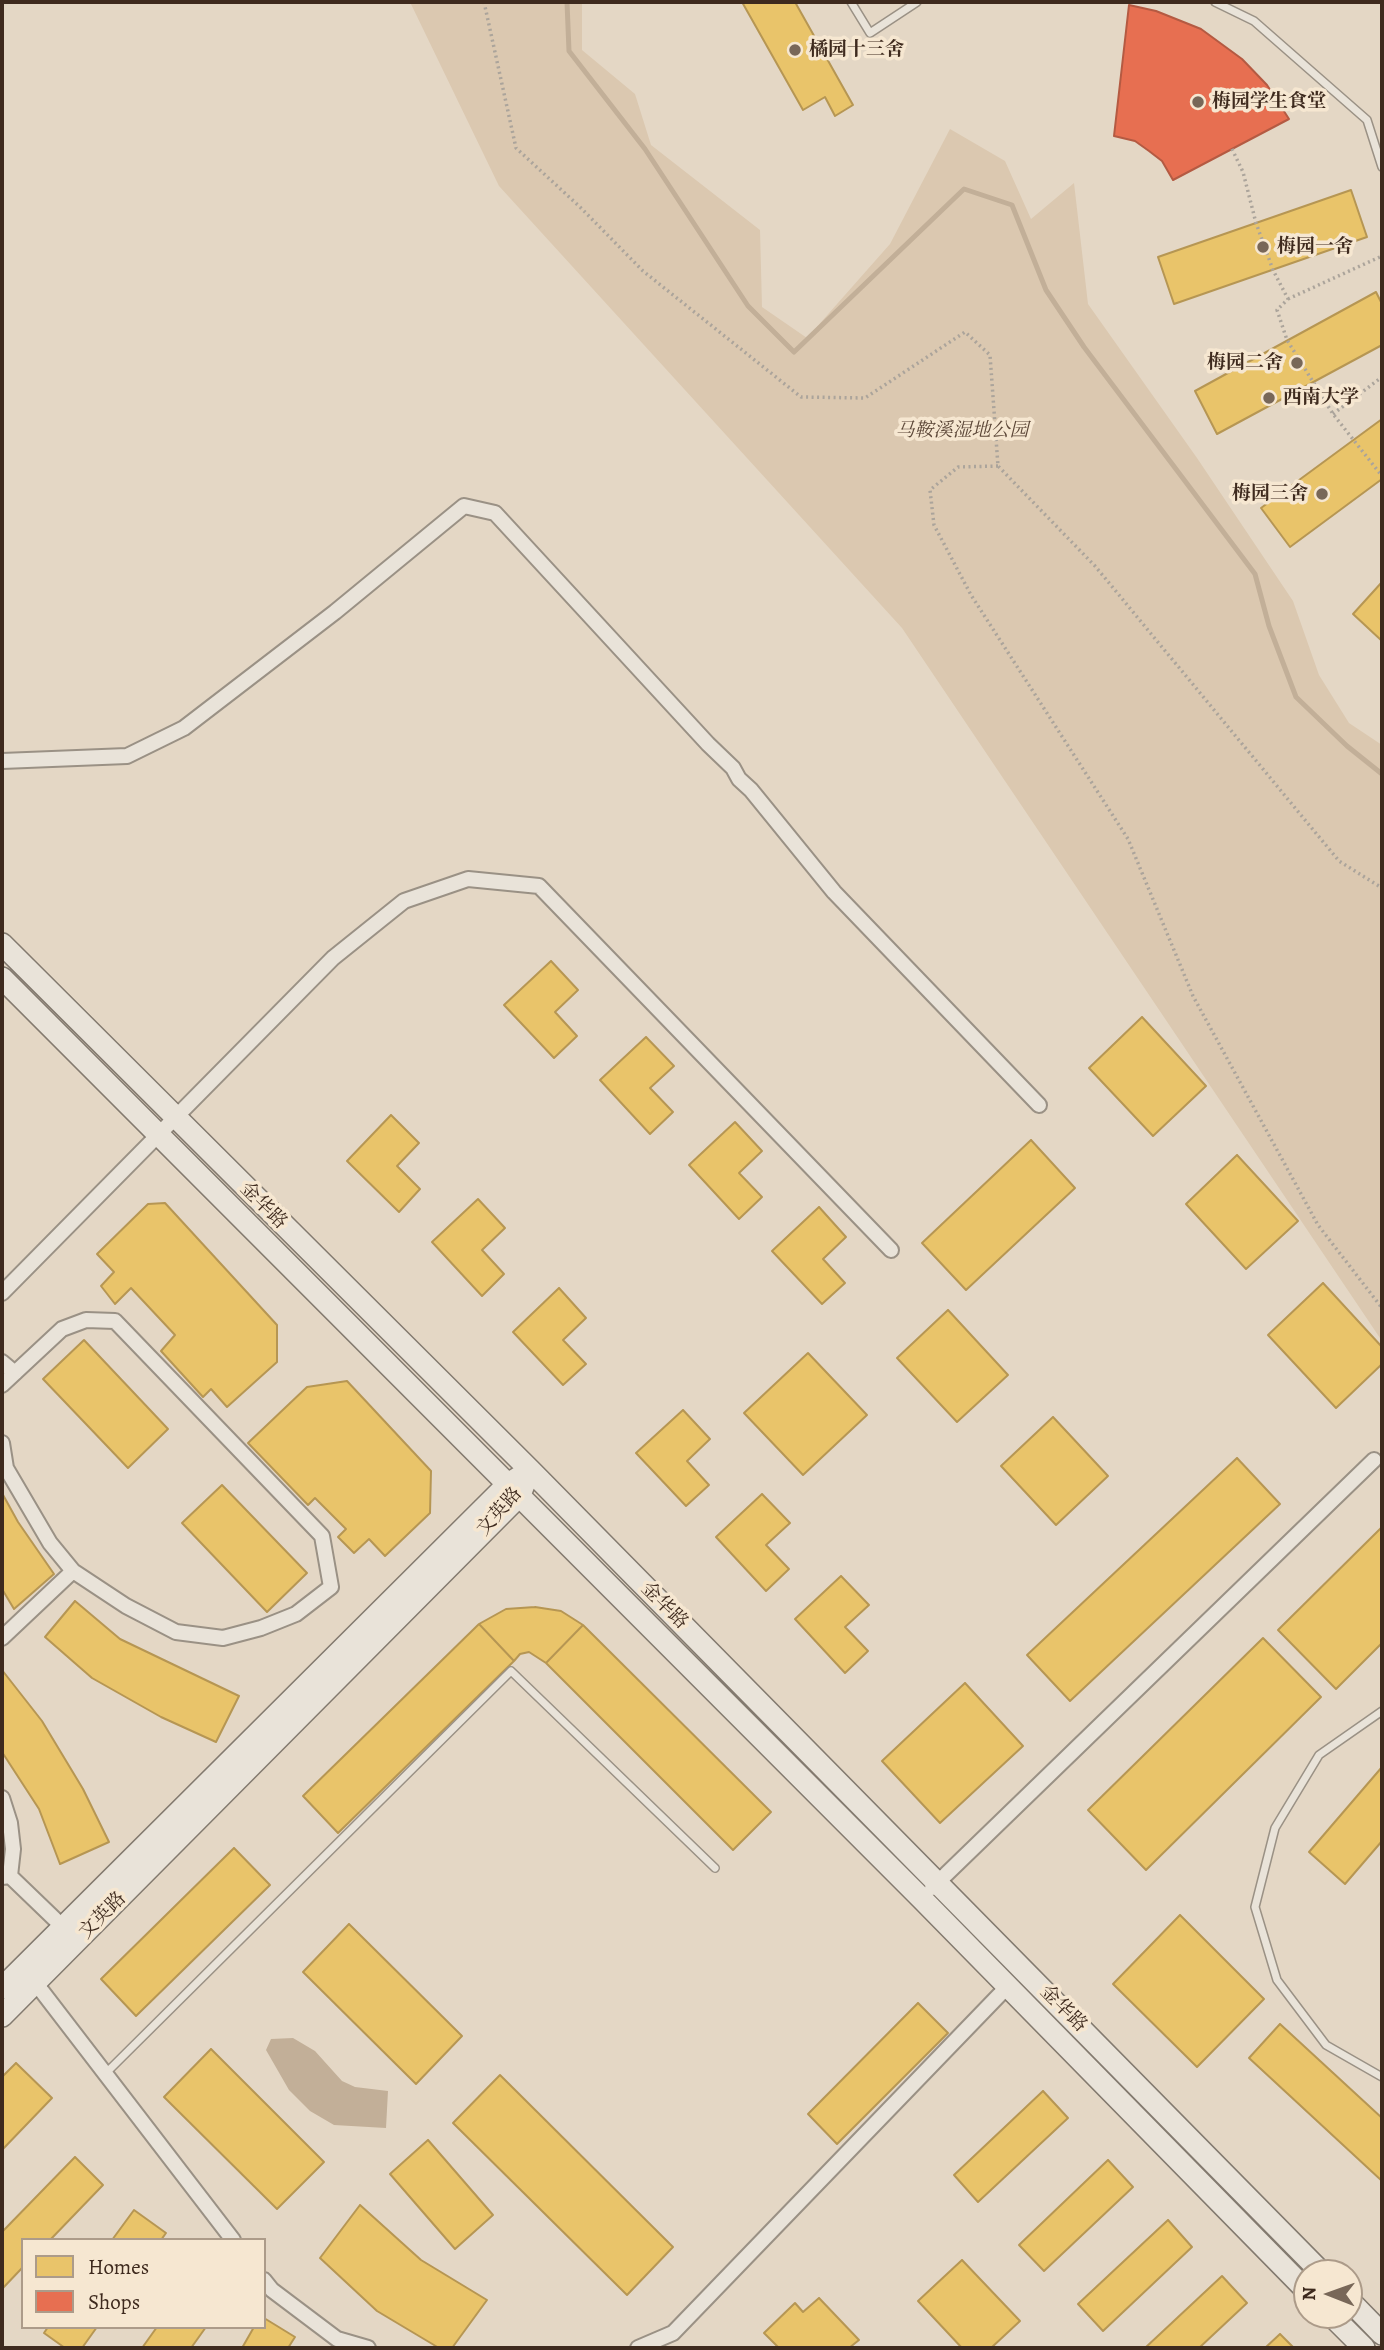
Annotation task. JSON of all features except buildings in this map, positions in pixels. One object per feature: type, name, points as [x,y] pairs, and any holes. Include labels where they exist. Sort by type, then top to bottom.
[{"type":"main road","name":"金华路","points":[[2,944],[530,1470],[1308,2259]]},
{"type":"main road","name":"金华路","points":[[2,978],[921,1898],[1293,2277]]},
{"type":"main road","name":"文英路","points":[[2,1988],[30,1976],[514,1490],[530,1470]]},
{"type":"main road","name":"文英路","points":[[2,2016],[64,1928],[514,1490]]},
{"type":"main road","points":[[1363,2314],[1382,2334]]},
{"type":"main road","points":[[1345,2329],[1364,2348]]},
{"type":"street","points":[[2,761],[127,756],[184,728],[335,612],[464,506],[495,513],[733,768],[738,779],[751,790],[834,892],[1039,1105]]},
{"type":"street","points":[[2,1293],[333,958],[404,901],[468,879],[539,887],[891,1250]]},
{"type":"street","points":[[2,1385],[62,1329],[86,1320],[115,1321],[322,1536],[331,1587],[296,1614],[261,1628],[223,1638],[176,1632],[126,1606],[74,1571],[50,1544],[6,1468],[2,1443]]},
{"type":"street","points":[[2,1362],[15,1373]]},
{"type":"street","points":[[921,1898],[1378,1460]]},
{"type":"street","points":[[2,1638],[74,1571]]},
{"type":"street","points":[[2,1798],[10,1823],[13,1849],[6,1877],[64,1928]]},
{"type":"street","points":[[30,1976],[231,2238]]},
{"type":"street","points":[[638,2348],[673,2333],[1007,1987]]},
{"type":"street","points":[[266,2282],[272,2290],[337,2339],[368,2348]]},
{"type":"lane","points":[[851,2],[870,33],[917,2]]},
{"type":"lane","points":[[1215,2],[1254,22],[1367,120],[1382,167]]},
{"type":"lane","points":[[105,2074],[511,1671],[715,1868]]},
{"type":"lane","points":[[1382,1711],[1319,1755],[1275,1828],[1255,1907],[1277,1980],[1325,2045],[1382,2077]]},
{"type":"path","points":[[484,2],[516,148],[580,207],[643,271],[801,397],[865,398],[964,332],[990,355],[998,466],[1095,566],[1339,861],[1382,888]]},
{"type":"path","points":[[1231,149],[1242,172],[1269,258],[1288,299]]},
{"type":"path","points":[[1382,256],[1288,299],[1278,310],[1287,340],[1333,414],[1382,476]]},
{"type":"path","points":[[1333,414],[1382,377]]},
{"type":"path","points":[[998,466],[958,467],[930,490],[934,525],[971,595],[1128,839],[1193,996],[1318,1225],[1382,1308]]},
{"type":"green space","name":"马鞍溪湿地公园","points":[[410,2],[582,2],[582,50],[635,94],[651,145],[760,230],[762,307],[807,338],[890,244],[950,129],[1005,161],[1031,219],[1074,183],[1088,304],[1197,458],[1293,601],[1319,675],[1349,723],[1382,745],[1382,1341],[902,628],[499,186]]},
{"type":"shaded area","points":[[293,2038],[315,2051],[342,2081],[355,2087],[388,2091],[386,2128],[334,2125],[310,2111],[289,2090],[266,2050],[271,2039]]},
{"type":"waterway","points":[[567,2],[569,51],[645,149],[748,306],[794,352],[964,189],[1012,205],[1046,290],[1084,347],[1255,574],[1269,626],[1296,697],[1347,746],[1382,774]]},
{"type":"place","name":"橘园十三舍","points":[[795,50]]},
{"type":"place","name":"梅园学生食堂","points":[[1198,102]]},
{"type":"place","name":"梅园一舍","points":[[1263,247]]},
{"type":"place","name":"梅园二舍","points":[[1297,363]]},
{"type":"place","name":"西南大学","points":[[1269,398]]},
{"type":"place","name":"梅园三舍","points":[[1322,494]]}]
